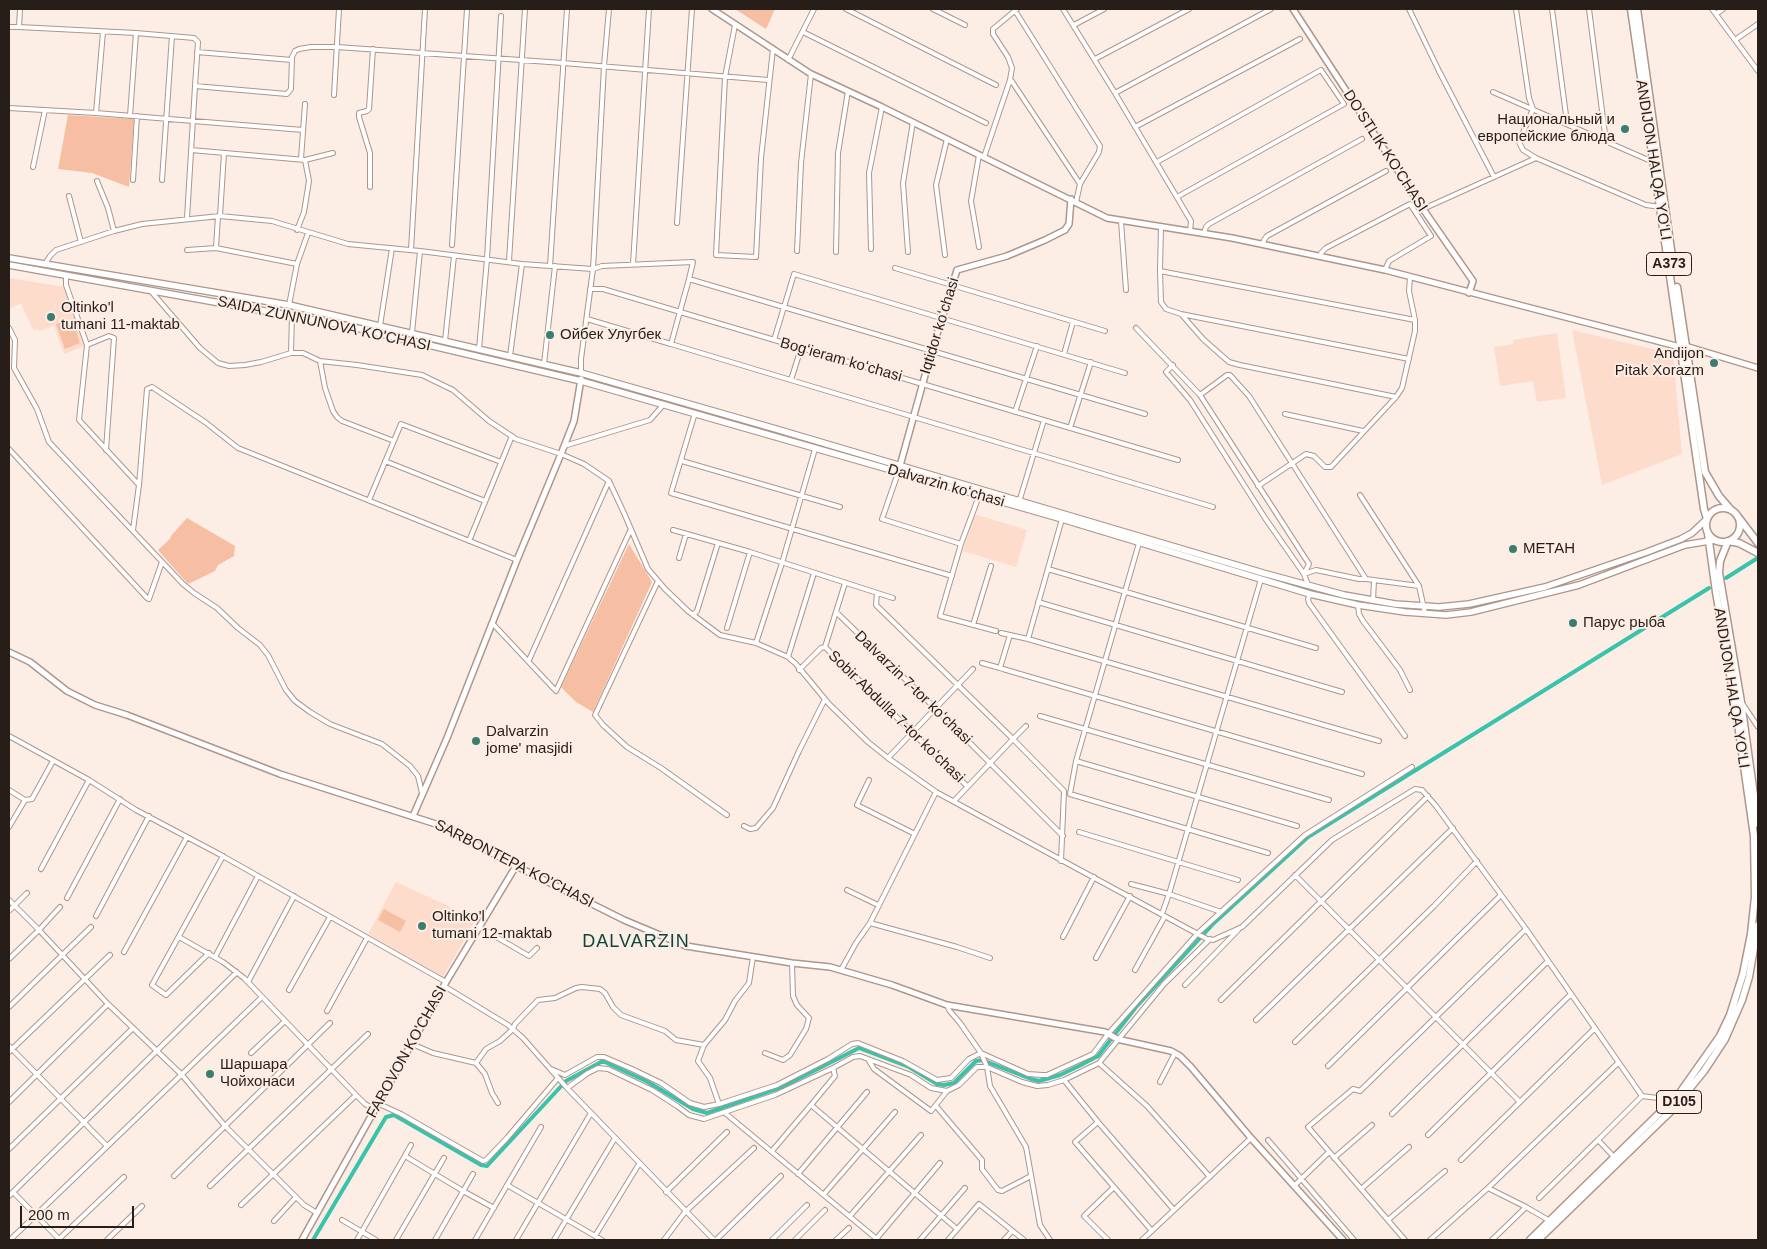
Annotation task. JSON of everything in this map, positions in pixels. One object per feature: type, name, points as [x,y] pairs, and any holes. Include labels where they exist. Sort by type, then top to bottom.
[{"type":"highway","name":"ANDIJON HALQA YO‘LI","points":[[1631,9],[1683,346],[1705,472],[1715,490],[1731,510]]},
{"type":"highway","name":"ANDIJON HALQA YO‘LI","points":[[1637,9],[1704,509],[1707,519]]},
{"type":"highway","points":[[1707,519],[1710,513],[1715,510],[1726,508],[1731,510]]},
{"type":"highway","name":"A373","points":[[1731,510],[1758,543]]},
{"type":"highway","points":[[1728,541],[1737,534],[1739,529],[1740,524],[1737,516]]},
{"type":"highway","name":"A373","points":[[1707,519],[1706,529],[1711,538]]},
{"type":"highway","name":"ANDIJON HALQA YO‘LI","points":[[1530,1240],[1674,1100],[1711,1050],[1730,1015],[1743,974],[1751,934],[1755,897],[1755,850],[1738,703],[1716,592],[1711,538]]},
{"type":"highway","points":[[1711,538],[1723,542],[1739,542],[1758,553]]},
{"type":"highway","name":"ANDIJON HALQA YO‘LI","points":[[1728,541],[1719,573],[1758,824]]},
{"type":"highway","points":[[1722,557],[1726,550],[1733,547],[1746,546]]},
{"type":"highway","name":"D105","points":[[1538,1240],[1673,1109],[1708,1065],[1725,1039],[1742,1000],[1751,968],[1758,925]]},
{"type":"main road","name":"SAIDA ZUNNUNOVA KO'CHASI","points":[[9,258],[289,305],[581,373]]},
{"type":"main road","name":"SAIDA ZUNNUNOVA KO'CHASI","points":[[9,265],[348,326],[582,381]]},
{"type":"main road","points":[[99,281],[100,274]]},
{"type":"main road","name":"Dalvarzin koʻchasi","points":[[581,373],[852,455],[979,496],[1062,519],[1074,520],[1308,585]]},
{"type":"main road","name":"Dalvarzin koʻchasi","points":[[582,381],[815,448],[852,455]]},
{"type":"main road","name":"Dalvarzin koʻchasi","points":[[899,470],[1019,502],[1139,543],[1310,594]]},
{"type":"main road","points":[[1308,585],[1344,596],[1394,604],[1445,607],[1468,604],[1545,587],[1586,574],[1681,539],[1692,533],[1707,519]]},
{"type":"main road","points":[[1310,594],[1343,603],[1405,612],[1446,615],[1471,612],[1580,586],[1685,545],[1711,538]]},
{"type":"main road","points":[[1343,603],[1344,596]]},
{"type":"main road","points":[[1445,607],[1446,615]]},
{"type":"street","points":[[19,27],[20,9]]},
{"type":"street","points":[[334,95],[339,9]]},
{"type":"street","points":[[412,250],[425,9]]},
{"type":"street","points":[[452,245],[467,9]]},
{"type":"street","points":[[509,262],[525,9]]},
{"type":"street","points":[[544,364],[553,266],[567,9]]},
{"type":"street","points":[[413,816],[493,624],[574,421],[582,381],[581,359],[593,268],[609,9]]},
{"type":"street","points":[[633,264],[649,9]]},
{"type":"street","points":[[677,223],[686,73],[692,9]]},
{"type":"street","points":[[712,9],[811,74],[1107,218],[1204,233],[1385,270],[1469,293],[1683,346],[1758,368]]},
{"type":"street","points":[[788,60],[814,9]]},
{"type":"street","points":[[846,9],[996,85]]},
{"type":"street","points":[[933,9],[965,25]]},
{"type":"street","points":[[979,246],[971,200],[982,156],[1010,80],[1012,68],[1008,57],[993,34],[993,29],[1015,9],[1100,146],[1099,152],[1080,184],[1074,201]]},
{"type":"street","points":[[1063,9],[1116,93],[1191,221],[1190,231]]},
{"type":"street","points":[[1074,25],[1104,9]]},
{"type":"street","points":[[1095,59],[1189,9]]},
{"type":"street","points":[[1116,93],[1271,9]]},
{"type":"street","name":"DO'STLIK KO'CHASI","points":[[1292,9],[1473,281],[1469,293]]},
{"type":"street","points":[[1409,9],[1494,177]]},
{"type":"street","points":[[1516,9],[1529,98],[1533,109],[1519,142],[1522,150],[1536,158],[1646,205],[1661,207]]},
{"type":"street","points":[[1552,9],[1568,123]]},
{"type":"street","points":[[1589,9],[1606,142]]},
{"type":"street","points":[[1712,9],[1757,65],[1758,71]]},
{"type":"street","points":[[1716,14],[1723,9]]},
{"type":"street","points":[[479,349],[487,259],[502,16]]},
{"type":"street","points":[[1736,40],[1758,24]]},
{"type":"street","points":[[735,25],[725,77],[716,256],[756,257],[761,158],[768,80],[773,49]]},
{"type":"street","points":[[9,27],[136,33],[194,38],[198,42],[187,218]]},
{"type":"street","points":[[96,113],[103,32]]},
{"type":"street","points":[[803,32],[986,123]]},
{"type":"street","points":[[130,116],[136,33]]},
{"type":"street","points":[[162,180],[172,36]]},
{"type":"street","points":[[1135,127],[1300,39]]},
{"type":"street","points":[[195,86],[287,94],[291,89],[293,53],[299,49],[311,47],[422,52],[768,80]]},
{"type":"street","points":[[370,187],[370,153],[359,113],[369,110],[373,49]]},
{"type":"street","points":[[197,52],[292,60]]},
{"type":"street","points":[[1157,162],[1330,66]]},
{"type":"street","points":[[1176,197],[1344,104],[1321,70]]},
{"type":"street","points":[[797,251],[802,163],[811,74]]},
{"type":"street","points":[[1010,80],[1080,184]]},
{"type":"street","points":[[836,252],[838,153],[848,91]]},
{"type":"street","points":[[1493,92],[1568,123],[1654,163]]},
{"type":"street","points":[[297,230],[304,212],[309,180],[303,160],[305,104]]},
{"type":"street","points":[[871,249],[869,173],[882,107]]},
{"type":"street","points":[[9,108],[137,116],[303,130]]},
{"type":"street","points":[[33,167],[45,110]]},
{"type":"street","points":[[133,180],[137,116]]},
{"type":"street","points":[[908,252],[903,183],[913,122]]},
{"type":"street","points":[[945,255],[936,185],[947,139]]},
{"type":"street","points":[[1204,233],[1209,224],[1362,139]]},
{"type":"street","points":[[191,150],[303,160],[332,153]]},
{"type":"street","points":[[216,248],[224,153]]},
{"type":"street","points":[[1423,208],[1536,158]]},
{"type":"street","points":[[1263,245],[1267,236],[1386,171]]},
{"type":"street","points":[[97,181],[108,208],[114,231]]},
{"type":"street","points":[[69,196],[81,242]]},
{"type":"street","name":"Iqtidor koʻchasi","points":[[899,470],[956,272],[959,268],[1007,256],[1065,230],[1069,224],[1074,201]]},
{"type":"street","points":[[1321,256],[1326,248],[1410,204],[1431,236],[1389,261],[1385,270]]},
{"type":"street","points":[[45,265],[56,250],[114,231],[142,224],[219,216],[272,221],[348,244],[522,264],[593,268],[633,264],[693,262],[671,344]]},
{"type":"street","points":[[1121,221],[1126,290]]},
{"type":"street","points":[[1161,227],[1161,302],[1163,307],[1171,312],[1410,359]]},
{"type":"street","points":[[289,305],[297,264],[308,233]]},
{"type":"street","points":[[187,250],[216,248],[297,264]]},
{"type":"street","points":[[380,326],[392,248]]},
{"type":"street","points":[[412,333],[420,251]]},
{"type":"street","points":[[445,342],[454,256]]},
{"type":"street","points":[[510,356],[522,264]]},
{"type":"street","points":[[895,268],[1105,331]]},
{"type":"street","points":[[1160,271],[1415,320]]},
{"type":"street","points":[[774,340],[794,274],[1125,373]]},
{"type":"street","points":[[66,275],[66,285],[87,345],[79,420],[139,485]]},
{"type":"street","points":[[1258,486],[1306,454],[1314,456],[1325,467],[1331,467],[1396,397],[1402,388],[1410,359],[1415,320],[1409,291],[1410,277]]},
{"type":"street","points":[[689,279],[1145,414]]},
{"type":"street","name":"Bogʻieram koʻchasi","points":[[590,289],[603,289],[1178,460]]},
{"type":"street","points":[[150,290],[200,348],[218,364],[229,366],[245,365],[291,353],[303,353],[320,361],[422,375],[453,390],[489,421],[516,439],[584,464],[609,481],[648,569],[693,615],[720,635],[756,643],[788,657],[825,699],[868,742],[936,792],[1209,939],[1213,940],[1242,927]]},
{"type":"street","points":[[1181,314],[1203,339],[1229,362],[1396,397]]},
{"type":"street","points":[[291,353],[292,315]]},
{"type":"street","points":[[587,319],[1213,507]]},
{"type":"street","points":[[1064,354],[1073,322]]},
{"type":"street","points":[[9,328],[15,340],[14,368],[37,409],[49,442],[162,562],[194,593],[217,608],[260,645],[268,655],[286,690],[295,701],[330,724],[382,744],[410,766],[418,776],[422,795]]},
{"type":"street","points":[[1136,328],[1200,395],[1310,564],[1304,574]]},
{"type":"street","points":[[87,345],[109,336],[114,338],[106,450]]},
{"type":"street","points":[[1015,412],[1037,346]]},
{"type":"street","points":[[791,380],[801,348]]},
{"type":"street","points":[[320,361],[325,388],[337,417],[342,421],[394,441]]},
{"type":"street","points":[[1070,428],[1091,362]]},
{"type":"street","points":[[1173,366],[1166,372],[1190,400],[1265,518],[1304,574],[1308,585]]},
{"type":"street","points":[[1200,395],[1224,376],[1230,375],[1249,396],[1366,579]]},
{"type":"street","points":[[133,530],[139,485],[147,389],[152,386],[197,416],[238,448],[517,560]]},
{"type":"street","points":[[564,446],[650,420],[664,404]]},
{"type":"street","points":[[695,413],[672,493],[952,576]]},
{"type":"street","points":[[1285,414],[1363,431]]},
{"type":"street","points":[[1019,502],[1044,420]]},
{"type":"street","points":[[369,500],[401,424],[501,462]]},
{"type":"street","points":[[469,541],[512,436]]},
{"type":"street","points":[[756,643],[782,563],[815,448]]},
{"type":"street","points":[[9,449],[149,599],[162,562]]},
{"type":"street","points":[[682,460],[840,506]]},
{"type":"street","points":[[385,461],[485,501]]},
{"type":"street","points":[[899,470],[882,519],[961,544]]},
{"type":"street","points":[[529,660],[609,481]]},
{"type":"street","points":[[1360,495],[1419,586],[1425,613]]},
{"type":"street","points":[[979,496],[961,544],[940,616],[1028,638],[1379,740]]},
{"type":"street","points":[[1028,638],[1062,519]]},
{"type":"street","points":[[493,624],[529,660],[556,691],[558,690],[630,530]]},
{"type":"street","points":[[673,530],[750,552],[893,598]]},
{"type":"street","points":[[679,558],[686,534]]},
{"type":"street","points":[[693,615],[697,610],[718,543]]},
{"type":"street","points":[[1139,543],[1076,761],[1070,794],[1268,854]]},
{"type":"street","points":[[727,628],[750,552]]},
{"type":"street","points":[[973,625],[991,566]]},
{"type":"street","points":[[1048,569],[1316,648]]},
{"type":"street","points":[[1304,574],[1316,570],[1419,586]]},
{"type":"street","points":[[788,657],[814,573]]},
{"type":"street","points":[[1134,970],[1164,915],[1261,579]]},
{"type":"street","points":[[1373,601],[1374,580]]},
{"type":"street","points":[[658,581],[595,715],[626,748],[661,768],[727,815]]},
{"type":"street","points":[[799,670],[821,648],[825,647],[845,583]]},
{"type":"street","points":[[877,593],[876,605],[1064,791],[1061,861]]},
{"type":"street","points":[[1310,594],[1309,603],[1405,736]]},
{"type":"street","points":[[1038,602],[1342,692]]},
{"type":"street","points":[[1358,605],[1359,614],[1363,621],[1400,670],[1410,690]]},
{"type":"street","name":"Dalvarzin 7-tor koʻchasi","points":[[836,612],[1063,836]]},
{"type":"street","points":[[1000,668],[1010,635]]},
{"type":"street","name":"Sobir Abdulla 7-tor koʻchasi","points":[[825,647],[968,786]]},
{"type":"street","name":"SARBONTEPA KO'CHASI","points":[[9,652],[30,662],[67,690],[95,705],[127,715],[280,774],[442,826],[516,866],[624,920],[686,946],[792,963],[830,967],[892,985],[947,1005],[1077,1026],[1105,1032],[1118,1039],[1175,1053]]},
{"type":"street","points":[[982,663],[1362,774]]},
{"type":"street","points":[[888,758],[973,669]]},
{"type":"street","points":[[744,826],[750,829],[756,828],[773,808],[798,751],[825,699]]},
{"type":"street","points":[[1738,703],[1758,727]]},
{"type":"street","points":[[1040,716],[1329,800]]},
{"type":"street","points":[[954,801],[1026,726]]},
{"type":"street","points":[[9,736],[367,938],[445,984],[513,1029],[639,1164],[715,1240],[781,1176]]},
{"type":"street","points":[[9,790],[25,800],[32,799],[52,761]]},
{"type":"street","points":[[1076,761],[1297,826]]},
{"type":"street","points":[[550,1069],[565,1075],[597,1057],[604,1057],[661,1083],[690,1103],[704,1107],[777,1085],[828,1060],[852,1044],[858,1043],[903,1061],[937,1080],[951,1078],[969,1058],[982,1055],[1028,1074],[1047,1075],[1093,1054],[1199,933],[1305,834],[1412,767]]},
{"type":"street","points":[[41,868],[89,780]]},
{"type":"street","points":[[868,780],[857,805],[914,834]]},
{"type":"street","points":[[1185,984],[1332,840],[1415,789],[1422,790],[1526,929],[1642,1096],[1674,1100]]},
{"type":"street","points":[[841,971],[856,943],[870,923],[936,792]]},
{"type":"street","points":[[1221,1000],[1428,796]]},
{"type":"street","points":[[67,898],[120,799]]},
{"type":"street","points":[[9,826],[25,800]]},
{"type":"street","points":[[96,916],[149,816]]},
{"type":"street","points":[[1256,1020],[1452,828]]},
{"type":"street","points":[[1079,832],[1238,880]]},
{"type":"street","points":[[124,952],[187,837]]},
{"type":"street","points":[[209,953],[166,996],[152,985],[223,856]]},
{"type":"street","points":[[1294,1042],[1477,862]]},
{"type":"street","name":"FAROVON KO'CHASI","points":[[302,1240],[445,984],[516,866]]},
{"type":"street","points":[[1295,875],[1520,1102]]},
{"type":"street","points":[[215,957],[258,876]]},
{"type":"street","points":[[1063,937],[1094,877]]},
{"type":"street","points":[[1131,884],[1169,894],[1221,912]]},
{"type":"street","points":[[847,890],[878,905]]},
{"type":"street","points":[[9,911],[27,893]]},
{"type":"street","points":[[1328,1066],[1501,895]]},
{"type":"street","points":[[248,982],[294,896]]},
{"type":"street","points":[[1096,958],[1130,896]]},
{"type":"street","points":[[9,900],[132,1029],[182,1075],[225,1126],[304,1205],[317,1213]]},
{"type":"street","points":[[9,959],[60,907]]},
{"type":"street","points":[[290,990],[330,917]]},
{"type":"street","points":[[870,923],[990,958]]},
{"type":"street","points":[[9,1007],[91,927]]},
{"type":"street","points":[[479,927],[529,956],[536,948]]},
{"type":"street","points":[[1406,1240],[1308,1127],[1353,1089],[1360,1091],[1526,929]]},
{"type":"street","points":[[179,937],[209,953],[237,972],[365,1104],[376,1110]]},
{"type":"street","points":[[327,1011],[367,938]]},
{"type":"street","points":[[566,1087],[598,1068],[608,1069],[652,1090],[689,1115],[704,1119],[775,1095],[853,1057],[860,1056],[910,1075],[931,1088],[946,1090],[959,1085],[977,1067],[987,1067],[1036,1086],[1048,1085],[1064,1080],[1100,1063],[1164,984],[1209,939]]},
{"type":"street","points":[[107,1146],[10,1049],[110,955]]},
{"type":"street","points":[[719,1104],[710,1078],[698,1061],[704,1045],[725,1020],[735,1001],[749,983],[753,957]]},
{"type":"street","points":[[1392,1114],[1548,961]]},
{"type":"street","points":[[765,1053],[783,1060],[790,1055],[806,1029],[809,1018],[797,1006],[793,996],[792,963]]},
{"type":"street","points":[[9,1196],[237,972]]},
{"type":"street","points":[[476,1063],[486,1048],[500,1040],[513,1029],[515,1024],[538,1000],[555,998],[576,988],[594,987],[600,989],[621,1015],[665,1031],[676,1040],[704,1045]]},
{"type":"street","points":[[1428,1135],[1572,994]]},
{"type":"street","points":[[10,1240],[262,997]]},
{"type":"street","points":[[9,1102],[108,1004]]},
{"type":"street","points":[[947,1005],[948,1010],[960,1023],[982,1055],[987,1067],[990,1086],[1026,1147],[1040,1225],[1050,1240]]},
{"type":"street","points":[[251,1053],[285,1020]]},
{"type":"street","points":[[174,1176],[330,1023]]},
{"type":"street","points":[[1461,1160],[1595,1028]]},
{"type":"street","points":[[9,1149],[132,1029]]},
{"type":"street","points":[[210,1186],[368,1034]]},
{"type":"street","points":[[412,1044],[433,1053],[476,1063],[485,1074],[498,1103]]},
{"type":"street","points":[[1160,1082],[1175,1053],[1191,1067],[1251,1138],[1343,1240]]},
{"type":"street","points":[[868,1059],[874,1068],[931,1111],[946,1090]]},
{"type":"street","points":[[1430,1240],[1488,1188],[1618,1062]]},
{"type":"street","points":[[1100,1063],[1147,1106],[1210,1177]]},
{"type":"street","points":[[772,1151],[835,1076],[833,1068]]},
{"type":"street","points":[[379,1104],[483,1161],[507,1138],[559,1079]]},
{"type":"street","points":[[1064,1080],[1174,1210]]},
{"type":"street","points":[[798,1174],[867,1092]]},
{"type":"street","points":[[241,1205],[356,1095]]},
{"type":"street","points":[[1539,1198],[1642,1096]]},
{"type":"street","points":[[811,1105],[957,1229]]},
{"type":"street","points":[[936,1106],[982,1160],[982,1169],[998,1190],[1002,1191],[1031,1176]]},
{"type":"street","points":[[824,1194],[895,1112]]},
{"type":"street","points":[[516,1240],[591,1113]]},
{"type":"street","points":[[726,1113],[877,1239],[940,1163]]},
{"type":"street","points":[[1098,1122],[1074,1142],[1152,1231]]},
{"type":"street","points":[[1334,1158],[1372,1125]]},
{"type":"street","points":[[475,1240],[541,1127]]},
{"type":"street","points":[[666,1192],[727,1132]]},
{"type":"street","points":[[850,1216],[921,1135]]},
{"type":"street","points":[[554,1240],[615,1138]]},
{"type":"street","points":[[1142,1240],[1251,1138]]},
{"type":"street","points":[[1268,1140],[1354,1240]]},
{"type":"street","points":[[1598,1140],[1614,1157]]},
{"type":"street","points":[[357,1240],[411,1145]]},
{"type":"street","points":[[1361,1189],[1408,1147]]},
{"type":"street","points":[[664,1240],[685,1212],[754,1148]]},
{"type":"street","points":[[1294,1186],[1300,1178],[1329,1152]]},
{"type":"street","points":[[405,1156],[494,1208]]},
{"type":"street","points":[[396,1240],[444,1158]]},
{"type":"street","points":[[595,1236],[639,1164]]},
{"type":"street","points":[[1388,1220],[1445,1171]]},
{"type":"street","points":[[435,1240],[474,1174]]},
{"type":"street","points":[[13,1192],[59,1240],[124,1177]]},
{"type":"street","points":[[507,1185],[602,1240]]},
{"type":"street","points":[[920,1240],[964,1188]]},
{"type":"street","points":[[1108,1240],[1084,1216],[1113,1188]]},
{"type":"street","points":[[1488,1188],[1550,1221]]},
{"type":"street","points":[[274,1221],[296,1197]]},
{"type":"street","points":[[948,1240],[979,1204],[1024,1240]]},
{"type":"street","points":[[772,1240],[807,1205]]},
{"type":"street","points":[[107,1240],[142,1206]]},
{"type":"street","points":[[1492,1240],[1526,1207]]},
{"type":"street","points":[[795,1240],[825,1210]]},
{"type":"street","points":[[342,1220],[376,1240]]},
{"type":"street","points":[[836,1240],[849,1228]]},
{"type":"street","points":[[1004,1240],[1012,1231]]},
{"type":"shaded area","points":[[735,9],[775,9],[766,29]]},
{"type":"shaded area","points":[[68,115],[134,119],[129,187],[92,173],[58,169]]},
{"type":"shaded area","name":"Oltinko'l tumani 11-maktab","points":[[9,278],[64,287],[85,346],[64,354],[54,326],[39,331],[38,329],[33,330],[21,303],[9,309]]},
{"type":"shaded area","points":[[72,319],[80,343],[65,349],[56,324]]},
{"type":"shaded area","points":[[1572,330],[1673,354],[1682,454],[1602,485]]},
{"type":"shaded area","points":[[1557,333],[1566,398],[1537,402],[1533,381],[1500,386],[1494,347],[1513,344],[1513,340]]},
{"type":"shaded area","points":[[974,514],[1027,530],[1016,567],[963,551]]},
{"type":"shaded area","points":[[187,518],[235,546],[234,556],[218,565],[215,571],[188,584],[158,550],[171,538]]},
{"type":"shaded area","points":[[629,544],[652,582],[593,712],[576,702],[561,687]]},
{"type":"shaded area","name":"Oltinko'l tumani 12-maktab","points":[[396,882],[476,919],[443,977],[368,934]]},
{"type":"shaded area","points":[[384,909],[406,921],[400,932],[378,920]]},
{"type":"waterway","points":[[1726,578],[1756,559]]},
{"type":"waterway","points":[[313,1240],[386,1117],[394,1115],[481,1165],[487,1166],[566,1081],[601,1062],[605,1062],[648,1082],[693,1109],[707,1113],[782,1087],[859,1048],[909,1067],[937,1084],[944,1085],[954,1083],[976,1061],[982,1060],[1039,1081],[1060,1075],[1098,1056],[1136,1007],[1214,923],[1308,837],[1709,588]]},
{"type":"place","name":"Национальный и европейские блюда","points":[[1625,129]]},
{"type":"place","name":"Oltinko'l tumani 11-maktab","points":[[51,317]]},
{"type":"place","name":"Ойбек Улугбек","points":[[550,335]]},
{"type":"place","name":"Andijon Pitak Xorazm","points":[[1714,363]]},
{"type":"place","name":"МЕТАН","points":[[1513,549]]},
{"type":"place","name":"Парус рыба","points":[[1573,623]]},
{"type":"place","name":"Dalvarzin jome' masjidi","points":[[476,741]]},
{"type":"place","name":"Oltinko'l tumani 12-maktab","points":[[422,926]]},
{"type":"place","name":"Шаршара Чойхонаси","points":[[210,1074]]},
{"type":"district","name":"DALVARZIN","points":[[636,942]]}]
